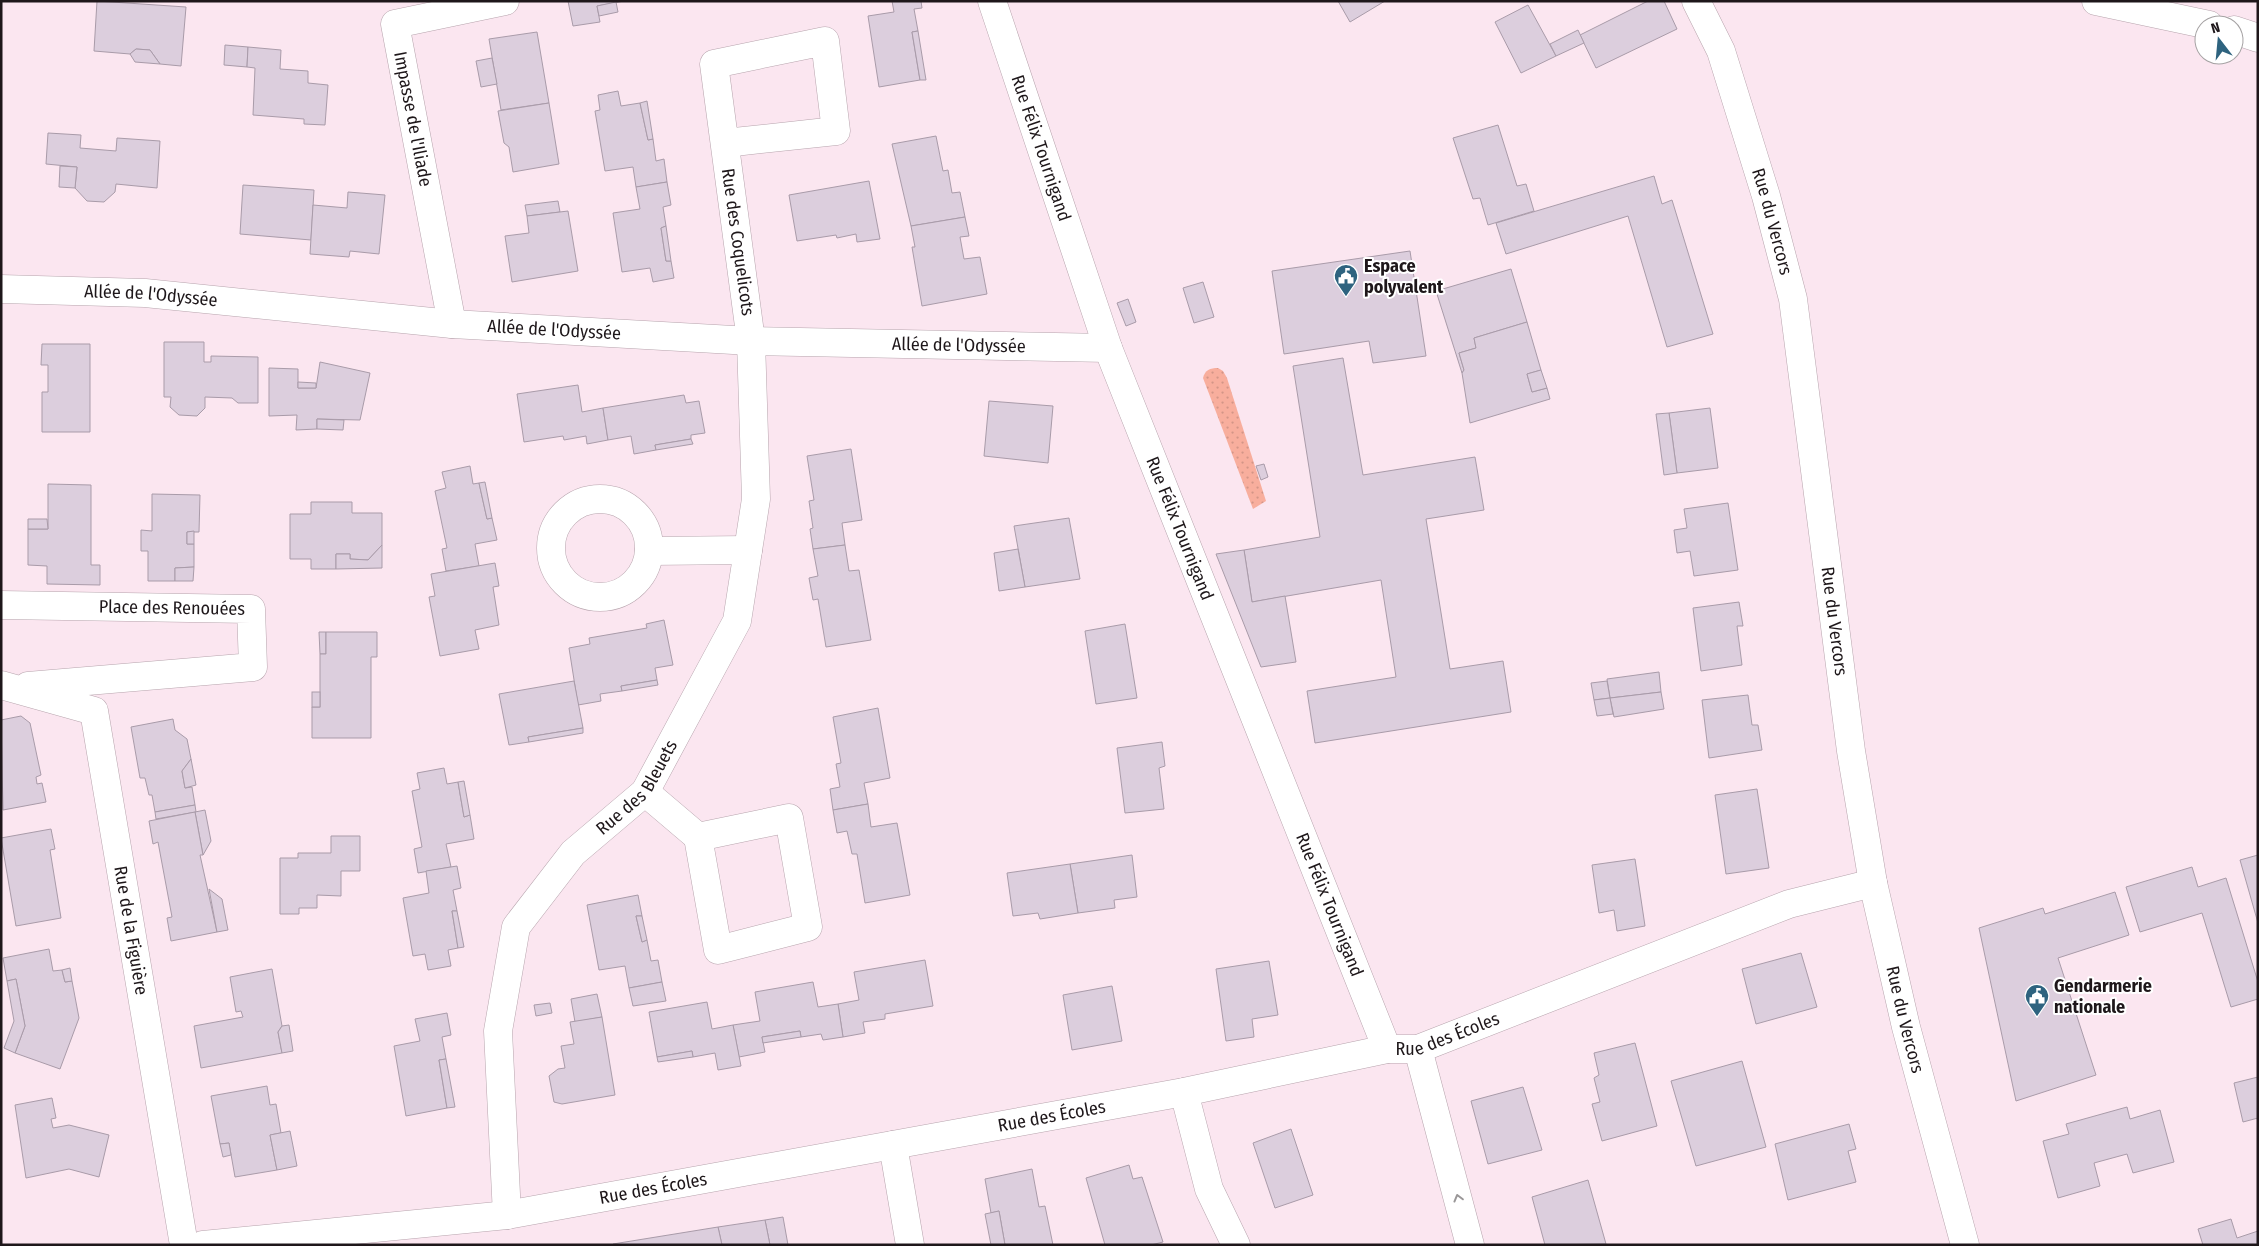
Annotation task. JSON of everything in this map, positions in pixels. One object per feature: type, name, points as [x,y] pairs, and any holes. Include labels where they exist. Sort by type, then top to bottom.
[{"type":"street","name":"Impasse de l'Iliade","points":[[452,324],[395,24],[505,1]]},
{"type":"street","name":"Rue Félix Tournigand","points":[[992,1],[1108,348],[1387,1049]]},
{"type":"street","name":"Rue du Vercors","points":[[1696,1],[1721,51],[1766,196],[1793,299],[1852,750],[1873,883],[1906,1027],[1965,1245]]},
{"type":"street","points":[[2096,1],[2194,22]]},
{"type":"street","points":[[2244,33],[2258,38]]},
{"type":"street","name":"Rue des Coquelicots","points":[[725,143],[836,131],[825,42],[714,64],[751,342]]},
{"type":"street","name":"Allée de l'Odyssée","points":[[1,289],[145,293],[452,324],[751,342],[1108,348]]},
{"type":"street","name":"Rue des Bleuets","points":[[507,1215],[498,1031],[516,927],[574,854],[644,792],[737,620],[756,498],[751,342]]},
{"type":"street","points":[[650,551],[748,550]]},
{"type":"street","name":"Place des Renouées","points":[[1,605],[251,609],[253,667],[6,687]]},
{"type":"street","name":"Rue de la Figuière","points":[[6,687],[94,711],[184,1245]]},
{"type":"street","points":[[644,792],[698,838],[718,950],[808,927],[789,818],[698,838]]},
{"type":"street","name":"Rue des Écoles","points":[[203,1245],[507,1215],[1184,1092],[1387,1049],[1418,1049],[1789,904],[1873,883]]},
{"type":"street","points":[[1418,1049],[1470,1245]]},
{"type":"street","points":[[1184,1092],[1209,1189],[1236,1245]]},
{"type":"street","points":[[893,1145],[910,1245]]},
{"type":"shaded area","points":[[1218,368],[1223,371],[1227,378],[1266,501],[1253,509],[1203,378],[1208,370]]},
{"type":"building","points":[[97,1],[186,7],[181,66],[160,64],[150,50],[136,49],[130,54],[94,51]]},
{"type":"building","points":[[568,1],[624,1],[597,6],[600,22],[573,26]]},
{"type":"building","points":[[892,1],[921,1],[922,8],[914,9],[918,31],[912,32],[920,80],[879,87],[868,16],[894,12]]},
{"type":"building","points":[[1338,1],[1385,1],[1350,22]]},
{"type":"building","points":[[1648,1],[1664,1],[1677,29],[1596,68],[1580,35]]},
{"type":"building","points":[[616,2],[618,12],[599,16],[597,6]]},
{"type":"building","points":[[1528,5],[1556,56],[1521,73],[1495,22]]},
{"type":"building","points":[[1578,30],[1584,43],[1556,56],[1550,44]]},
{"type":"building","points":[[918,31],[926,80],[920,80],[912,32]]},
{"type":"building","points":[[537,32],[549,103],[501,110],[489,39]]},
{"type":"building","points":[[225,45],[248,47],[247,67],[224,65]]},
{"type":"building","points":[[248,47],[281,50],[280,69],[308,71],[308,83],[328,85],[325,125],[304,124],[304,119],[253,115],[255,68],[247,67]]},
{"type":"building","points":[[136,49],[150,50],[160,64],[135,62],[130,54]]},
{"type":"building","points":[[492,58],[497,84],[481,87],[476,61]]},
{"type":"building","points":[[618,91],[621,106],[640,103],[648,140],[653,139],[656,161],[664,159],[667,182],[636,187],[633,167],[605,171],[595,111],[600,110],[598,95]]},
{"type":"building","points":[[647,101],[653,139],[648,140],[640,103]]},
{"type":"building","points":[[549,103],[559,164],[513,172],[509,147],[504,143],[498,111]]},
{"type":"building","points":[[1498,125],[1517,186],[1526,184],[1534,211],[1488,225],[1480,198],[1473,199],[1453,138]]},
{"type":"building","points":[[48,133],[81,135],[80,148],[116,151],[117,138],[160,141],[157,188],[116,184],[115,192],[104,202],[87,201],[75,188],[77,167],[46,164]]},
{"type":"building","points":[[936,136],[943,171],[948,170],[952,193],[960,192],[965,217],[911,226],[892,144]]},
{"type":"building","points":[[60,166],[77,167],[75,188],[59,187]]},
{"type":"building","points":[[1654,176],[1662,204],[1672,200],[1713,334],[1667,347],[1628,216],[1506,254],[1496,223]]},
{"type":"building","points":[[869,181],[880,239],[857,242],[856,234],[837,238],[836,235],[797,241],[789,195]]},
{"type":"building","points":[[667,182],[671,205],[663,207],[666,226],[661,228],[666,261],[671,261],[674,278],[653,282],[650,268],[622,272],[613,213],[640,209],[636,187]]},
{"type":"building","points":[[243,185],[314,190],[311,240],[240,234]]},
{"type":"building","points":[[348,192],[385,195],[379,254],[350,251],[349,257],[310,254],[313,205],[347,208]]},
{"type":"building","points":[[558,201],[560,212],[527,216],[525,205]]},
{"type":"building","points":[[568,211],[578,271],[512,282],[505,236],[529,233],[527,216]]},
{"type":"building","points":[[965,217],[969,236],[960,237],[964,259],[980,257],[987,294],[922,306],[912,247],[915,247],[911,226]]},
{"type":"building","points":[[666,226],[671,261],[666,261],[661,228]]},
{"type":"building","name":"Espace polyvalent","points":[[1410,251],[1426,356],[1373,363],[1369,341],[1284,354],[1272,271]]},
{"type":"building","points":[[1511,269],[1527,322],[1474,338],[1476,348],[1459,353],[1464,370],[1462,373],[1436,291]]},
{"type":"building","points":[[1203,282],[1214,317],[1194,323],[1183,288]]},
{"type":"building","points":[[1128,299],[1136,322],[1126,326],[1117,303]]},
{"type":"building","points":[[1527,322],[1541,370],[1527,374],[1532,392],[1547,388],[1550,399],[1470,423],[1462,373],[1464,370],[1459,353],[1476,348],[1474,338]]},
{"type":"building","points":[[164,342],[204,342],[204,362],[211,362],[211,356],[258,357],[258,403],[238,403],[232,398],[205,397],[205,408],[197,416],[179,415],[170,407],[171,397],[164,397]]},
{"type":"building","points":[[42,344],[90,344],[90,432],[42,432],[42,392],[48,392],[48,365],[41,365]]},
{"type":"building","points":[[1343,358],[1363,475],[1475,457],[1484,510],[1426,519],[1450,669],[1503,661],[1511,712],[1315,743],[1307,691],[1396,677],[1381,580],[1252,602],[1244,550],[1320,537],[1293,366]]},
{"type":"building","points":[[320,362],[370,373],[360,420],[317,419],[317,429],[296,430],[297,415],[269,416],[269,368],[298,369],[298,388],[316,388]]},
{"type":"building","points":[[1541,370],[1547,388],[1532,392],[1527,374]]},
{"type":"building","points":[[298,382],[316,383],[316,388],[298,388]]},
{"type":"building","points":[[578,385],[582,412],[603,408],[608,440],[587,444],[586,436],[564,440],[563,436],[524,442],[517,394]]},
{"type":"building","points":[[684,395],[686,403],[699,401],[705,433],[691,435],[691,439],[655,445],[656,450],[634,454],[631,436],[608,440],[603,408]]},
{"type":"building","points":[[989,401],[1053,406],[1048,463],[984,456]]},
{"type":"building","points":[[1710,408],[1718,468],[1677,473],[1669,413]]},
{"type":"building","points":[[1669,413],[1677,473],[1664,475],[1656,414]]},
{"type":"building","points":[[317,419],[344,420],[343,430],[317,429]]},
{"type":"building","points":[[691,439],[693,444],[656,450],[655,445]]},
{"type":"building","points":[[851,449],[862,520],[842,523],[845,545],[813,549],[810,529],[813,528],[809,501],[814,500],[807,456]]},
{"type":"building","points":[[1264,464],[1268,477],[1261,480],[1256,466]]},
{"type":"building","points":[[470,466],[473,484],[479,483],[487,519],[492,518],[497,540],[475,544],[479,566],[446,571],[442,549],[447,548],[435,491],[446,488],[442,472]]},
{"type":"building","points":[[485,482],[492,518],[487,519],[479,483]]},
{"type":"building","points":[[48,484],[91,485],[91,565],[100,565],[100,585],[47,584],[47,566],[28,565],[28,529],[48,529]]},
{"type":"building","points":[[152,494],[200,495],[199,532],[187,532],[187,544],[194,544],[194,567],[175,568],[175,581],[148,581],[148,551],[141,551],[141,530],[152,531]]},
{"type":"building","points":[[311,502],[352,502],[352,513],[382,513],[382,545],[368,560],[350,559],[350,554],[336,554],[336,569],[311,569],[311,559],[290,559],[290,514],[311,514]]},
{"type":"building","points":[[1728,503],[1738,570],[1694,576],[1690,551],[1677,553],[1674,530],[1687,528],[1684,509]]},
{"type":"building","points":[[1069,518],[1080,579],[1025,587],[1014,526]]},
{"type":"building","points":[[28,519],[47,519],[48,529],[28,529]]},
{"type":"building","points":[[194,531],[194,544],[187,544],[187,532]]},
{"type":"building","points":[[382,545],[382,568],[336,569],[336,554],[350,554],[350,559],[368,560]]},
{"type":"building","points":[[845,545],[849,571],[859,570],[871,640],[826,647],[818,599],[813,600],[809,578],[818,576],[813,549]]},
{"type":"building","points":[[1018,549],[1025,587],[999,591],[994,553]]},
{"type":"building","points":[[1244,550],[1252,602],[1285,596],[1296,662],[1261,667],[1216,554]]},
{"type":"building","points":[[495,563],[499,586],[493,587],[499,625],[475,630],[479,649],[440,656],[429,597],[435,596],[431,574]]},
{"type":"building","points":[[194,567],[193,581],[175,581],[175,568]]},
{"type":"building","points":[[1739,602],[1743,626],[1737,626],[1742,665],[1701,671],[1693,608]]},
{"type":"building","points":[[664,620],[673,665],[655,668],[657,680],[621,686],[622,691],[600,694],[601,701],[578,705],[569,648],[590,644],[589,638],[647,628],[646,624]]},
{"type":"building","points":[[1125,624],[1137,698],[1096,704],[1085,631]]},
{"type":"building","points":[[319,632],[326,632],[326,654],[320,654]]},
{"type":"building","points":[[326,632],[377,632],[377,657],[371,657],[371,738],[312,738],[312,707],[320,707],[320,654],[326,654]]},
{"type":"building","points":[[1659,672],[1661,692],[1610,698],[1607,679]]},
{"type":"building","points":[[657,680],[658,685],[622,691],[621,686]]},
{"type":"building","points":[[574,681],[583,728],[528,737],[529,742],[509,745],[499,694]]},
{"type":"building","points":[[1607,681],[1610,698],[1594,700],[1591,683]]},
{"type":"building","points":[[312,692],[320,692],[320,707],[312,707]]},
{"type":"building","points":[[1661,692],[1664,709],[1614,717],[1610,698]]},
{"type":"building","points":[[1748,695],[1752,725],[1758,725],[1762,750],[1709,758],[1702,700]]},
{"type":"building","points":[[1610,698],[1613,714],[1597,716],[1594,700]]},
{"type":"building","points":[[878,708],[890,778],[864,783],[868,804],[833,810],[830,789],[840,787],[836,764],[841,763],[833,717]]},
{"type":"building","points":[[21,716],[30,723],[41,775],[36,777],[37,784],[42,783],[46,802],[3,810],[1,720]]},
{"type":"building","points":[[173,719],[175,730],[187,739],[191,759],[182,771],[185,788],[192,787],[195,805],[155,812],[152,795],[149,795],[145,778],[140,778],[131,727]]},
{"type":"building","points":[[583,728],[583,733],[529,742],[528,737]]},
{"type":"building","points":[[1162,742],[1165,766],[1159,768],[1164,809],[1125,813],[1117,748]]},
{"type":"building","points":[[191,759],[196,785],[185,788],[182,771]]},
{"type":"building","points":[[444,768],[447,784],[458,782],[464,817],[470,815],[474,839],[446,844],[451,867],[418,873],[414,849],[422,847],[412,791],[420,789],[417,773]]},
{"type":"building","points":[[464,781],[470,815],[464,817],[458,782]]},
{"type":"building","points":[[1757,789],[1769,868],[1726,874],[1715,795]]},
{"type":"building","points":[[868,804],[871,827],[897,823],[910,895],[865,903],[857,854],[852,854],[847,831],[837,833],[833,810]]},
{"type":"building","points":[[195,805],[196,812],[156,819],[155,812]]},
{"type":"building","points":[[205,810],[211,841],[203,855],[195,812]]},
{"type":"building","points":[[195,812],[203,855],[200,855],[217,932],[171,941],[167,918],[172,917],[158,842],[153,844],[149,821]]},
{"type":"building","points":[[51,829],[55,849],[50,850],[61,918],[16,926],[1,838]]},
{"type":"building","points":[[331,836],[360,836],[360,871],[341,871],[341,896],[317,895],[317,908],[299,908],[299,914],[280,914],[280,858],[298,858],[298,853],[331,853]]},
{"type":"building","points":[[1132,855],[1137,897],[1114,900],[1115,908],[1078,913],[1070,864]]},
{"type":"building","points":[[2258,855],[2258,923],[2240,860]]},
{"type":"building","points":[[1635,859],[1645,926],[1617,931],[1614,910],[1599,913],[1592,865]]},
{"type":"building","points":[[1070,864],[1078,913],[1040,919],[1038,913],[1013,916],[1007,873]]},
{"type":"building","points":[[457,866],[461,888],[453,890],[457,911],[452,911],[458,948],[448,950],[451,966],[428,970],[425,954],[413,956],[403,898],[429,893],[426,871]]},
{"type":"building","points":[[2192,867],[2198,887],[2226,878],[2258,982],[2258,999],[2231,1007],[2202,913],[2140,932],[2126,887]]},
{"type":"building","points":[[209,889],[222,899],[228,930],[217,932]]},
{"type":"building","name":"Gendarmerie nationale","points":[[2115,892],[2129,935],[2058,958],[2096,1075],[2016,1101],[1979,928],[2043,908],[2045,914]]},
{"type":"building","points":[[638,895],[642,916],[636,916],[642,942],[647,940],[651,961],[658,960],[662,982],[629,988],[625,966],[599,970],[587,905]]},
{"type":"building","points":[[452,911],[457,911],[464,947],[458,948]]},
{"type":"building","points":[[636,916],[642,916],[647,940],[642,942]]},
{"type":"building","points":[[49,949],[53,971],[62,970],[65,982],[72,981],[79,1018],[60,1069],[15,1053],[25,1026],[16,979],[7,981],[3,958]]},
{"type":"building","points":[[1801,953],[1817,1007],[1756,1024],[1742,969]]},
{"type":"building","points":[[925,960],[933,1006],[885,1014],[885,1019],[863,1022],[865,1033],[843,1037],[838,1004],[859,1000],[854,972]]},
{"type":"building","points":[[1269,961],[1278,1015],[1252,1019],[1254,1037],[1226,1041],[1216,969]]},
{"type":"building","points":[[70,968],[72,981],[65,982],[62,970]]},
{"type":"building","points":[[272,969],[282,1026],[278,1032],[282,1053],[201,1068],[194,1026],[243,1017],[241,1011],[236,1012],[230,977]]},
{"type":"building","points":[[16,979],[25,1026],[15,1053],[4,1048],[14,1021],[7,981]]},
{"type":"building","points":[[662,982],[666,1001],[633,1006],[629,988]]},
{"type":"building","points":[[813,982],[818,1007],[838,1004],[843,1037],[823,1040],[821,1034],[801,1037],[800,1031],[762,1037],[765,1052],[739,1057],[733,1025],[760,1021],[755,992]]},
{"type":"building","points":[[1112,986],[1122,1041],[1072,1050],[1063,995]]},
{"type":"building","points":[[597,994],[602,1017],[575,1022],[571,999]]},
{"type":"building","points":[[707,1002],[712,1029],[733,1025],[741,1066],[718,1070],[715,1053],[693,1057],[692,1051],[657,1057],[649,1012]]},
{"type":"building","points":[[550,1003],[552,1013],[536,1016],[534,1005]]},
{"type":"building","points":[[447,1013],[451,1035],[442,1037],[446,1059],[439,1060],[447,1108],[406,1116],[394,1046],[420,1041],[415,1019]]},
{"type":"building","points":[[602,1017],[615,1095],[562,1104],[554,1102],[549,1076],[558,1069],[565,1068],[561,1046],[574,1044],[570,1022]]},
{"type":"building","points":[[289,1025],[293,1051],[282,1053],[278,1032],[282,1026]]},
{"type":"building","points":[[800,1031],[801,1037],[763,1043],[762,1037]]},
{"type":"building","points":[[1635,1043],[1657,1126],[1602,1141],[1592,1104],[1600,1102],[1594,1078],[1599,1075],[1594,1053]]},
{"type":"building","points":[[692,1051],[693,1057],[658,1062],[657,1057]]},
{"type":"building","points":[[446,1059],[455,1107],[447,1108],[439,1060]]},
{"type":"building","points":[[1742,1061],[1766,1147],[1696,1166],[1671,1081]]},
{"type":"building","points":[[2258,1077],[2258,1118],[2243,1122],[2234,1083]]},
{"type":"building","points":[[267,1086],[270,1105],[276,1104],[281,1133],[270,1135],[277,1170],[235,1177],[229,1143],[220,1144],[211,1096]]},
{"type":"building","points":[[1523,1087],[1542,1150],[1488,1164],[1471,1101]]},
{"type":"building","points":[[52,1098],[56,1118],[51,1119],[53,1128],[69,1125],[109,1135],[99,1177],[69,1169],[26,1178],[15,1105]]},
{"type":"building","points":[[2127,1107],[2130,1119],[2160,1110],[2174,1162],[2133,1173],[2127,1154],[2094,1163],[2100,1186],[2058,1198],[2043,1141],[2069,1134],[2066,1124]]},
{"type":"building","points":[[1849,1124],[1856,1149],[1848,1151],[1856,1182],[1788,1200],[1775,1144]]},
{"type":"building","points":[[1291,1129],[1313,1195],[1275,1208],[1253,1143]]},
{"type":"building","points":[[290,1131],[297,1166],[277,1170],[270,1135]]},
{"type":"building","points":[[229,1143],[231,1155],[223,1157],[220,1144]]},
{"type":"building","points":[[1129,1165],[1133,1179],[1142,1177],[1163,1242],[1151,1245],[1105,1245],[1086,1178]]},
{"type":"building","points":[[1032,1169],[1039,1207],[1045,1206],[1053,1245],[1005,1245],[999,1211],[991,1213],[985,1179]]},
{"type":"building","points":[[1588,1180],[1606,1244],[1545,1245],[1532,1197]]},
{"type":"building","points":[[999,1211],[1005,1245],[991,1245],[985,1214]]},
{"type":"building","points":[[783,1217],[788,1245],[770,1245],[765,1220]]},
{"type":"building","points":[[2231,1219],[2237,1238],[2258,1231],[2258,1245],[2203,1245],[2198,1229]]},
{"type":"building","points":[[765,1220],[770,1245],[722,1245],[718,1227]]},
{"type":"building","points":[[718,1227],[722,1245],[613,1245],[613,1244]]},
{"type":"place","name":"Espace polyvalent","points":[[1346,297]]},
{"type":"place","name":"Gendarmerie nationale","points":[[2037,1017]]}]
